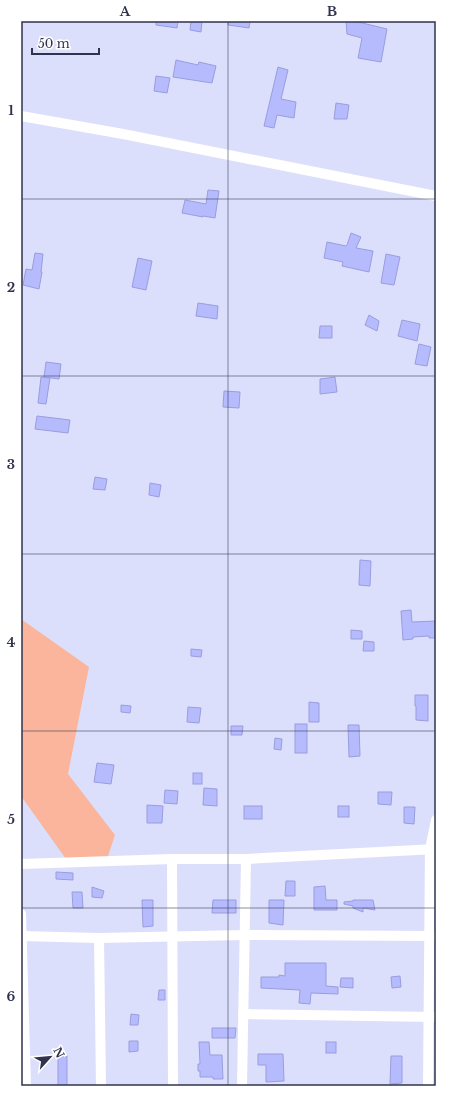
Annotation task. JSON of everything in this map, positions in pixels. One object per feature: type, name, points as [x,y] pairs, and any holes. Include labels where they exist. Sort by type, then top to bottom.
[{"type":"street","points":[[21,116],[124,134],[436,196]]},
{"type":"street","points":[[428,1086],[432,1017],[433,849],[436,820]]},
{"type":"street","points":[[21,864],[172,859],[246,859],[433,849]]},
{"type":"street","points":[[172,859],[173,1086]]},
{"type":"street","points":[[242,1086],[246,859]]},
{"type":"street","points":[[21,914],[26,1086]]},
{"type":"street","points":[[21,936],[100,938],[244,935],[433,936]]},
{"type":"street","points":[[100,938],[101,1086]]},
{"type":"street","points":[[243,1014],[432,1017]]},
{"type":"shaded area","points":[[21,619],[89,667],[68,774],[115,835],[107,859],[66,859],[21,796]]},
{"type":"building","points":[[156,21],[178,21],[177,28],[156,25]]},
{"type":"building","points":[[191,21],[202,21],[201,32],[190,30]]},
{"type":"building","points":[[228,21],[250,21],[249,28],[228,25]]},
{"type":"building","points":[[346,21],[354,21],[387,29],[381,62],[358,58],[362,38],[347,34]]},
{"type":"building","points":[[176,60],[198,65],[199,62],[216,66],[212,83],[173,77]]},
{"type":"building","points":[[278,67],[288,70],[281,99],[296,102],[294,118],[277,115],[274,128],[264,126]]},
{"type":"building","points":[[156,76],[170,78],[167,93],[154,91]]},
{"type":"building","points":[[336,103],[349,105],[347,119],[334,119]]},
{"type":"building","points":[[208,190],[219,191],[215,218],[182,213],[185,200],[206,204]]},
{"type":"building","points":[[351,233],[361,237],[356,248],[373,251],[369,272],[342,266],[343,262],[324,258],[327,242],[346,246]]},
{"type":"building","points":[[35,253],[43,254],[39,289],[23,285],[26,269],[32,270]]},
{"type":"building","points":[[386,254],[400,257],[394,285],[381,283]]},
{"type":"building","points":[[138,258],[152,261],[146,290],[132,287]]},
{"type":"building","points":[[198,303],[218,306],[217,319],[196,316]]},
{"type":"building","points":[[369,315],[379,321],[377,331],[365,325]]},
{"type":"building","points":[[402,320],[420,324],[417,341],[398,336]]},
{"type":"building","points":[[320,326],[332,326],[332,338],[319,338]]},
{"type":"building","points":[[419,344],[431,347],[427,366],[415,364]]},
{"type":"building","points":[[46,362],[61,364],[59,379],[44,377]]},
{"type":"building","points":[[41,377],[50,378],[46,404],[38,403]]},
{"type":"building","points":[[335,377],[337,392],[320,394],[320,379]]},
{"type":"building","points":[[224,391],[240,392],[239,408],[223,407]]},
{"type":"building","points":[[37,416],[70,420],[68,433],[35,429]]},
{"type":"building","points":[[95,477],[107,479],[105,490],[93,489]]},
{"type":"building","points":[[150,483],[161,485],[159,497],[149,495]]},
{"type":"building","points":[[360,560],[371,561],[370,586],[359,585]]},
{"type":"building","points":[[411,610],[412,622],[436,621],[436,638],[429,638],[429,636],[413,637],[413,639],[403,640],[401,611]]},
{"type":"building","points":[[351,630],[362,631],[362,639],[351,639]]},
{"type":"building","points":[[364,641],[374,642],[374,651],[363,651]]},
{"type":"building","points":[[191,649],[202,650],[201,657],[191,656]]},
{"type":"building","points":[[415,695],[428,695],[428,721],[416,720]]},
{"type":"building","points":[[309,702],[319,703],[319,722],[309,722]]},
{"type":"building","points":[[121,705],[131,706],[130,713],[121,712]]},
{"type":"building","points":[[188,707],[201,708],[199,723],[187,722]]},
{"type":"building","points":[[295,724],[307,724],[307,753],[295,753]]},
{"type":"building","points":[[348,725],[359,725],[360,756],[349,757]]},
{"type":"building","points":[[231,726],[243,726],[242,735],[231,735]]},
{"type":"building","points":[[275,738],[282,739],[281,750],[274,749]]},
{"type":"building","points":[[97,763],[114,765],[111,784],[94,782]]},
{"type":"building","points":[[193,773],[202,773],[202,784],[193,784]]},
{"type":"building","points":[[204,788],[217,789],[217,806],[203,805]]},
{"type":"building","points":[[165,790],[178,791],[177,804],[164,803]]},
{"type":"building","points":[[378,792],[392,792],[391,805],[378,804]]},
{"type":"building","points":[[147,805],[163,806],[162,823],[147,823]]},
{"type":"building","points":[[244,806],[262,806],[262,819],[244,819]]},
{"type":"building","points":[[338,806],[349,806],[349,817],[338,817]]},
{"type":"building","points":[[404,807],[415,807],[414,824],[404,823]]},
{"type":"building","points":[[56,872],[73,873],[73,880],[56,879]]},
{"type":"building","points":[[286,881],[295,881],[295,896],[285,896]]},
{"type":"building","points":[[325,886],[326,900],[337,900],[337,910],[314,910],[314,887]]},
{"type":"building","points":[[92,887],[104,891],[102,898],[92,897]]},
{"type":"building","points":[[72,892],[82,892],[83,908],[73,908]]},
{"type":"building","points":[[142,900],[153,900],[153,926],[143,927]]},
{"type":"building","points":[[213,900],[236,900],[236,913],[212,913]]},
{"type":"building","points":[[269,900],[284,900],[283,925],[269,923]]},
{"type":"building","points":[[353,900],[373,900],[375,910],[363,908],[363,912],[353,908],[353,906],[344,904],[344,902]]},
{"type":"building","points":[[285,963],[326,963],[326,986],[338,987],[338,994],[311,993],[310,1004],[299,1003],[300,990],[261,988],[261,977],[279,977],[279,975],[285,976]]},
{"type":"building","points":[[400,976],[401,987],[392,988],[391,977]]},
{"type":"building","points":[[341,978],[353,978],[353,988],[340,987]]},
{"type":"building","points":[[159,990],[165,990],[165,1000],[158,1000]]},
{"type":"building","points":[[131,1014],[139,1015],[138,1025],[130,1025]]},
{"type":"building","points":[[212,1028],[236,1028],[235,1038],[212,1038]]},
{"type":"building","points":[[129,1041],[138,1041],[138,1051],[129,1052]]},
{"type":"building","points":[[199,1042],[209,1042],[210,1055],[222,1055],[223,1079],[200,1077],[200,1071],[198,1071],[198,1064],[200,1064]]},
{"type":"building","points":[[326,1042],[336,1042],[336,1053],[326,1053]]},
{"type":"building","points":[[258,1054],[283,1054],[284,1081],[266,1082],[266,1065],[258,1065]]},
{"type":"building","points":[[58,1056],[67,1056],[67,1086],[58,1086]]},
{"type":"building","points":[[391,1056],[402,1056],[402,1083],[390,1084]]}]
